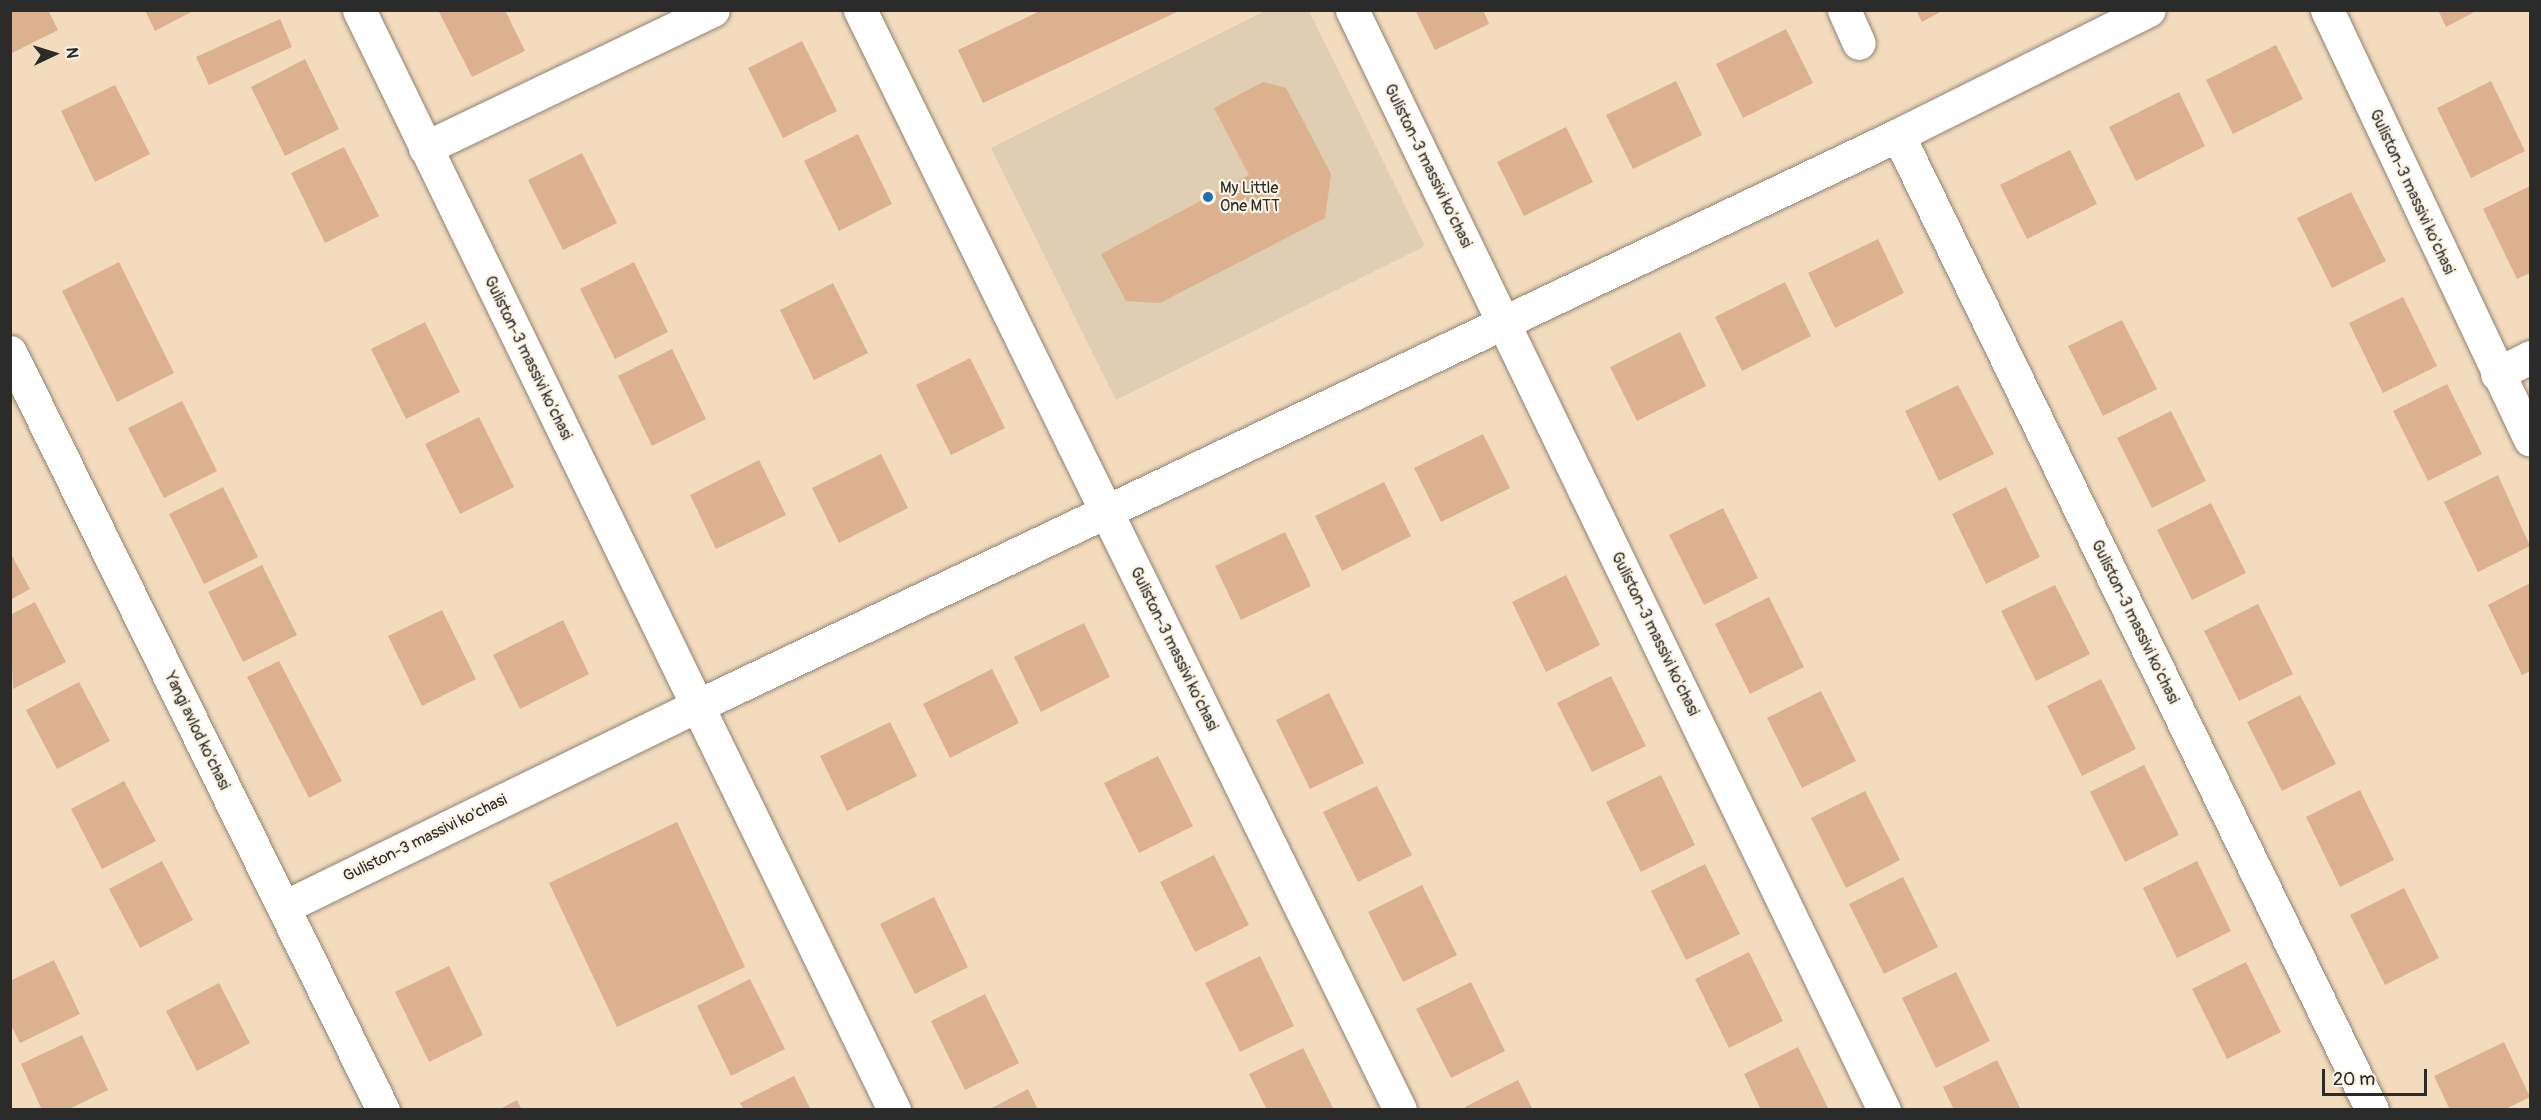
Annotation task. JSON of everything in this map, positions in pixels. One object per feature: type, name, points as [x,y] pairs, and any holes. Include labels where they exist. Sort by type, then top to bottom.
[{"type":"street","name":"Guliston-3 massivi ko'chasi","points":[[359,10],[894,1110]]},
{"type":"street","points":[[425,148],[713,10]]},
{"type":"street","name":"Guliston-3 massivi ko'chasi","points":[[860,10],[1400,1110]]},
{"type":"street","name":"Guliston-3 massivi ko'chasi","points":[[1352,10],[1505,321],[1884,1110]]},
{"type":"street","points":[[1844,10],[1859,44]]},
{"type":"street","name":"Guliston-3 massivi ko'chasi","points":[[284,907],[697,706],[1898,135],[2149,10]]},
{"type":"street","name":"Guliston-3 massivi ko'chasi","points":[[2327,10],[2497,374],[2530,439]]},
{"type":"street","name":"Guliston-3 massivi ko'chasi","points":[[1898,135],[2372,1110]]},
{"type":"street","name":"Yangi avlod ko'chasi","points":[[10,352],[383,1110]]},
{"type":"street","points":[[2497,374],[2530,357]]},
{"type":"shaded area","name":"My Little One MTT","points":[[1265,11],[1309,11],[1425,246],[1116,400],[991,148]]},
{"type":"building","points":[[10,10],[48,10],[58,30],[10,54]]},
{"type":"building","points":[[145,10],[195,10],[155,31]]},
{"type":"building","points":[[438,10],[505,10],[525,51],[472,77]]},
{"type":"building","points":[[1042,10],[1181,10],[983,103],[958,50]]},
{"type":"building","points":[[1415,10],[1483,10],[1489,24],[1435,50]]},
{"type":"building","points":[[1916,10],[1944,10],[1922,22]]},
{"type":"building","points":[[2438,10],[2478,10],[2446,27]]},
{"type":"building","points":[[280,19],[292,47],[209,85],[196,57]]},
{"type":"building","points":[[1786,29],[1813,83],[1743,118],[1716,64]]},
{"type":"building","points":[[802,41],[837,111],[783,138],[748,68]]},
{"type":"building","points":[[2276,45],[2303,99],[2233,134],[2206,80]]},
{"type":"building","points":[[305,59],[339,129],[285,156],[251,87]]},
{"type":"building","points":[[1676,81],[1702,135],[1633,169],[1606,115]]},
{"type":"building","points":[[2491,81],[2525,151],[2471,178],[2437,108]]},
{"type":"building","points":[[1263,82],[1286,88],[1331,174],[1325,218],[1160,303],[1126,301],[1101,254],[1249,175],[1214,108]]},
{"type":"building","points":[[115,85],[150,154],[95,182],[61,111]]},
{"type":"building","points":[[2179,92],[2205,146],[2136,181],[2109,127]]},
{"type":"building","points":[[1566,127],[1593,182],[1524,216],[1497,162]]},
{"type":"building","points":[[858,134],[892,204],[839,231],[804,161]]},
{"type":"building","points":[[344,147],[379,216],[325,243],[291,173]]},
{"type":"building","points":[[2070,150],[2097,204],[2027,239],[2000,185]]},
{"type":"building","points":[[582,153],[617,223],[563,250],[528,180]]},
{"type":"building","points":[[2530,186],[2530,273],[2517,279],[2483,209]]},
{"type":"building","points":[[2351,192],[2386,261],[2332,288],[2297,218]]},
{"type":"building","points":[[1878,239],[1904,293],[1835,328],[1808,273]]},
{"type":"building","points":[[119,262],[174,373],[117,402],[62,291]]},
{"type":"building","points":[[634,262],[668,332],[615,359],[580,289]]},
{"type":"building","points":[[1785,282],[1811,336],[1742,371],[1715,317]]},
{"type":"building","points":[[833,283],[868,353],[814,380],[780,310]]},
{"type":"building","points":[[2403,297],[2437,366],[2383,393],[2349,323]]},
{"type":"building","points":[[2122,320],[2157,389],[2103,416],[2068,346]]},
{"type":"building","points":[[425,322],[460,392],[406,419],[371,349]]},
{"type":"building","points":[[1680,332],[1706,386],[1637,421],[1610,367]]},
{"type":"building","points":[[672,349],[706,419],[652,446],[618,376]]},
{"type":"building","points":[[970,358],[1005,428],[951,455],[916,385]]},
{"type":"building","points":[[2447,384],[2482,454],[2428,481],[2393,411]]},
{"type":"building","points":[[1958,385],[1994,454],[1939,481],[1905,411]]},
{"type":"building","points":[[182,401],[217,471],[164,498],[128,428]]},
{"type":"building","points":[[2171,411],[2206,481],[2152,508],[2117,438]]},
{"type":"building","points":[[479,417],[514,487],[460,514],[425,444]]},
{"type":"building","points":[[1483,434],[1510,488],[1441,522],[1414,468]]},
{"type":"building","points":[[881,454],[908,508],[839,543],[812,488]]},
{"type":"building","points":[[759,460],[786,515],[716,549],[690,495]]},
{"type":"building","points":[[2498,475],[2530,546],[2478,572],[2444,502]]},
{"type":"building","points":[[1384,482],[1411,536],[1342,571],[1315,516]]},
{"type":"building","points":[[223,487],[258,557],[204,584],[169,514]]},
{"type":"building","points":[[2006,487],[2040,557],[1986,584],[1952,514]]},
{"type":"building","points":[[2211,503],[2246,573],[2192,600],[2157,530]]},
{"type":"building","points":[[1723,508],[1758,578],[1704,605],[1669,535]]},
{"type":"building","points":[[1285,532],[1311,586],[1241,620],[1215,566]]},
{"type":"building","points":[[10,552],[30,589],[10,600]]},
{"type":"building","points":[[262,565],[297,635],[243,662],[208,592]]},
{"type":"building","points":[[1566,575],[1600,645],[1546,672],[1512,602]]},
{"type":"building","points":[[2530,583],[2530,671],[2522,675],[2488,605]]},
{"type":"building","points":[[2055,585],[2090,654],[2036,681],[2001,611]]},
{"type":"building","points":[[1769,597],[1804,667],[1750,694],[1715,624]]},
{"type":"building","points":[[35,602],[66,662],[13,689],[10,615]]},
{"type":"building","points":[[2258,604],[2293,674],[2239,701],[2204,631]]},
{"type":"building","points":[[442,610],[476,679],[422,706],[388,636]]},
{"type":"building","points":[[563,620],[589,674],[520,709],[493,655]]},
{"type":"building","points":[[1084,623],[1110,677],[1041,712],[1014,657]]},
{"type":"building","points":[[279,661],[342,781],[309,798],[247,677]]},
{"type":"building","points":[[992,669],[1019,723],[950,758],[923,704]]},
{"type":"building","points":[[1611,676],[1646,746],[1592,772],[1557,703]]},
{"type":"building","points":[[2101,679],[2136,749],[2082,776],[2047,706]]},
{"type":"building","points":[[79,682],[110,741],[57,769],[26,710]]},
{"type":"building","points":[[1821,691],[1856,761],[1802,788],[1767,718]]},
{"type":"building","points":[[1329,693],[1364,763],[1310,789],[1276,720]]},
{"type":"building","points":[[2300,695],[2336,764],[2282,791],[2247,722]]},
{"type":"building","points":[[890,722],[917,776],[847,811],[820,756]]},
{"type":"building","points":[[1158,756],[1193,826],[1139,853],[1104,783]]},
{"type":"building","points":[[2144,765],[2179,835],[2125,862],[2090,792]]},
{"type":"building","points":[[1661,775],[1695,845],[1641,872],[1606,802]]},
{"type":"building","points":[[124,781],[156,841],[102,869],[71,809]]},
{"type":"building","points":[[1377,786],[1412,855],[1358,882],[1323,812]]},
{"type":"building","points":[[2360,790],[2394,860],[2340,887],[2306,817]]},
{"type":"building","points":[[1865,791],[1900,860],[1846,888],[1811,818]]},
{"type":"building","points":[[677,822],[745,967],[617,1027],[549,883]]},
{"type":"building","points":[[1214,855],[1249,925],[1195,952],[1160,882]]},
{"type":"building","points":[[162,861],[193,920],[140,948],[109,889]]},
{"type":"building","points":[[2197,861],[2231,931],[2177,958],[2143,888]]},
{"type":"building","points":[[1705,864],[1740,934],[1686,960],[1651,891]]},
{"type":"building","points":[[1903,877],[1938,947],[1884,974],[1849,904]]},
{"type":"building","points":[[1422,885],[1457,955],[1403,982],[1368,912]]},
{"type":"building","points":[[2404,888],[2439,958],[2385,985],[2350,915]]},
{"type":"building","points":[[934,897],[968,967],[915,994],[880,924]]},
{"type":"building","points":[[1749,952],[1783,1021],[1729,1048],[1695,979]]},
{"type":"building","points":[[1260,956],[1294,1026],[1240,1052],[1205,983]]},
{"type":"building","points":[[54,960],[80,1014],[20,1043],[10,1023],[10,981]]},
{"type":"building","points":[[2246,962],[2281,1032],[2227,1059],[2192,989]]},
{"type":"building","points":[[449,966],[483,1035],[429,1062],[395,992]]},
{"type":"building","points":[[1956,972],[1990,1041],[1936,1068],[1902,998]]},
{"type":"building","points":[[750,979],[785,1049],[731,1076],[697,1006]]},
{"type":"building","points":[[1471,982],[1505,1051],[1451,1078],[1416,1009]]},
{"type":"building","points":[[219,983],[250,1043],[197,1071],[166,1011]]},
{"type":"building","points":[[985,994],[1019,1063],[965,1090],[931,1021]]},
{"type":"building","points":[[82,1035],[108,1090],[67,1110],[42,1110],[21,1064]]},
{"type":"building","points":[[2504,1042],[2530,1097],[2504,1110],[2450,1110],[2434,1076]]},
{"type":"building","points":[[1798,1047],[1829,1110],[1761,1110],[1744,1074]]},
{"type":"building","points":[[1303,1048],[1334,1110],[1267,1110],[1249,1074]]},
{"type":"building","points":[[1997,1060],[2021,1110],[1954,1110],[1943,1087]]},
{"type":"building","points":[[794,1076],[811,1110],[744,1110],[740,1103]]},
{"type":"building","points":[[1518,1080],[1533,1110],[1466,1110],[1465,1107]]},
{"type":"building","points":[[1028,1089],[1038,1110],[988,1110]]},
{"type":"building","points":[[517,1100],[522,1110],[498,1110]]},
{"type":"place","name":"My Little One MTT","points":[[1208,197]]}]
